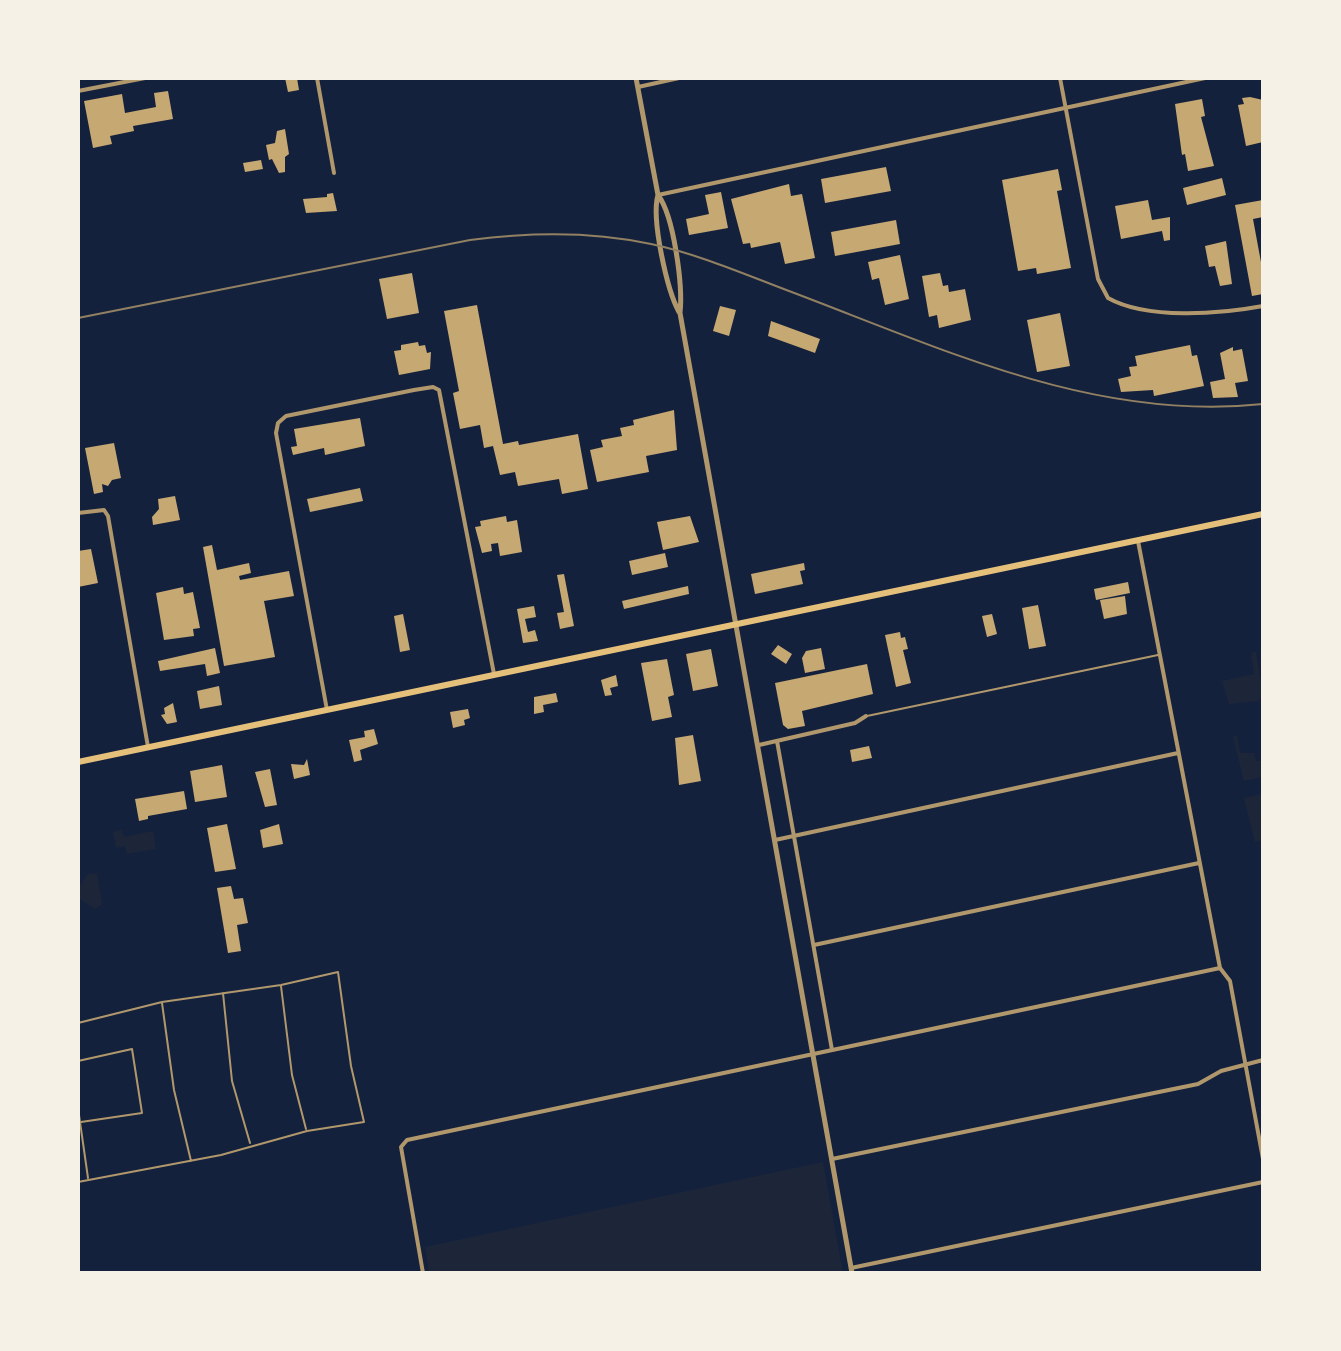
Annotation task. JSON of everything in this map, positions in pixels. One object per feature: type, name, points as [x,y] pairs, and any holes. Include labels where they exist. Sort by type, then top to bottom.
[{"type":"main road","points":[[78,762],[1263,514]]},
{"type":"street","points":[[78,91],[145,78]]},
{"type":"street","points":[[317,78],[334,173]]},
{"type":"street","points":[[636,78],[658,195],[665,205],[674,249],[682,296],[680,313],[852,1270],[1263,1182]]},
{"type":"street","points":[[638,87],[679,78]]},
{"type":"street","points":[[1060,78],[1098,279],[1108,298],[1141,309],[1179,312],[1219,312],[1263,306]]},
{"type":"street","points":[[658,195],[1205,78]]},
{"type":"street","points":[[658,195],[655,205],[671,298],[680,313]]},
{"type":"street","points":[[327,710],[276,433],[278,423],[286,416],[433,387],[439,390],[494,674]]},
{"type":"street","points":[[78,513],[104,510],[148,747]]},
{"type":"street","points":[[1138,541],[1220,968],[1230,981],[1263,1159]]},
{"type":"street","points":[[759,745],[855,723],[866,716]]},
{"type":"street","points":[[777,741],[832,1051]]},
{"type":"street","points":[[775,840],[1178,753]]},
{"type":"street","points":[[814,945],[1199,863]]},
{"type":"street","points":[[423,1273],[401,1143],[1220,968]]},
{"type":"street","points":[[832,1159],[1198,1084],[1221,1071],[1263,1060]]},
{"type":"lane","points":[[866,716],[1160,654]]},
{"type":"lane","points":[[78,1023],[162,1002],[281,985],[338,972],[351,1066],[364,1122],[307,1131],[191,1161],[78,1182]]},
{"type":"lane","points":[[281,985],[292,1075],[307,1131]]},
{"type":"lane","points":[[223,992],[232,1081],[250,1145]]},
{"type":"lane","points":[[162,1002],[174,1090],[191,1161]]},
{"type":"lane","points":[[78,1061],[132,1049],[142,1113],[81,1122]]},
{"type":"lane","points":[[78,1108],[88,1180]]},
{"type":"shaded area","points":[[1256,652],[1263,695],[1258,701],[1229,704],[1222,681],[1254,674],[1251,653]]},
{"type":"shaded area","points":[[1237,736],[1240,753],[1254,753],[1256,761],[1263,760],[1263,777],[1244,781],[1233,737]]},
{"type":"shaded area","points":[[1263,794],[1263,840],[1255,842],[1244,798]]},
{"type":"shaded area","points":[[122,830],[124,837],[153,831],[156,849],[127,854],[125,846],[116,848],[113,832]]},
{"type":"shaded area","points":[[97,873],[102,904],[95,909],[80,899],[78,888],[88,874]]},
{"type":"shaded area","points":[[823,1162],[843,1273],[429,1273],[425,1247]]},
{"type":"building","points":[[285,78],[297,78],[299,90],[288,92]]},
{"type":"building","points":[[168,91],[173,119],[133,126],[134,131],[110,136],[112,144],[93,148],[84,101],[122,94],[125,113],[156,107],[154,93]]},
{"type":"building","points":[[1242,98],[1263,100],[1263,142],[1246,146],[1238,105],[1244,104]]},
{"type":"building","points":[[1202,99],[1205,116],[1201,117],[1214,166],[1188,171],[1185,154],[1182,155],[1175,104]]},
{"type":"building","points":[[285,129],[289,154],[285,157],[285,172],[279,173],[272,159],[269,160],[266,145],[275,143],[277,131]]},
{"type":"building","points":[[261,160],[263,169],[245,172],[243,163]]},
{"type":"building","points":[[886,167],[891,191],[825,203],[821,179]]},
{"type":"building","points":[[1058,169],[1062,190],[1057,191],[1071,268],[1037,274],[1036,268],[1018,271],[1002,180]]},
{"type":"building","points":[[1222,178],[1226,195],[1187,205],[1183,188]]},
{"type":"building","points":[[789,184],[791,196],[802,194],[815,258],[785,264],[780,242],[751,248],[750,243],[743,244],[731,199]]},
{"type":"building","points":[[721,192],[728,228],[689,235],[686,219],[709,214],[705,195]]},
{"type":"building","points":[[333,193],[337,211],[306,213],[303,199],[327,197],[327,194]]},
{"type":"building","points":[[1148,200],[1152,220],[1170,217],[1170,240],[1164,241],[1162,231],[1121,239],[1115,206]]},
{"type":"building","points":[[1263,200],[1263,217],[1253,219],[1263,273],[1263,294],[1252,296],[1235,205]]},
{"type":"building","points":[[896,220],[900,244],[835,256],[831,232]]},
{"type":"building","points":[[1226,241],[1232,284],[1220,286],[1215,266],[1209,267],[1205,246]]},
{"type":"building","points":[[900,255],[909,299],[885,305],[879,278],[872,280],[868,262]]},
{"type":"building","points":[[412,273],[419,313],[387,319],[379,279]]},
{"type":"building","points":[[940,273],[943,286],[948,285],[949,292],[965,289],[971,320],[939,328],[937,315],[929,317],[922,276]]},
{"type":"building","points":[[477,305],[503,444],[518,441],[519,445],[578,434],[588,489],[562,494],[559,479],[518,486],[515,472],[500,475],[493,446],[484,448],[480,425],[460,429],[453,393],[459,391],[444,311]]},
{"type":"building","points":[[720,306],[736,310],[729,336],[713,331]]},
{"type":"building","points":[[1060,313],[1070,366],[1037,372],[1027,320]]},
{"type":"building","points":[[771,321],[820,339],[815,353],[768,336]]},
{"type":"building","points":[[418,342],[419,346],[425,345],[427,353],[431,352],[430,369],[399,375],[394,351],[401,350],[401,345]]},
{"type":"building","points":[[1190,345],[1192,356],[1197,355],[1204,386],[1154,396],[1153,390],[1121,392],[1118,379],[1131,376],[1129,367],[1137,366],[1135,356]]},
{"type":"building","points":[[1233,347],[1233,351],[1242,349],[1248,381],[1235,383],[1238,397],[1213,398],[1210,382],[1225,379],[1220,353]]},
{"type":"building","points":[[674,410],[677,450],[646,456],[649,472],[597,482],[590,450],[603,447],[601,440],[622,436],[620,428],[634,425],[633,420]]},
{"type":"building","points":[[360,418],[365,446],[325,455],[324,448],[293,455],[291,447],[297,446],[294,429]]},
{"type":"building","points":[[114,443],[121,478],[112,480],[108,486],[102,484],[103,492],[94,494],[85,448]]},
{"type":"building","points":[[360,488],[363,501],[310,512],[307,499]]},
{"type":"building","points":[[175,496],[180,520],[153,525],[152,517],[159,509],[158,499]]},
{"type":"building","points":[[506,516],[507,522],[517,520],[522,552],[500,556],[498,543],[491,544],[492,551],[482,553],[475,527],[481,526],[480,521]]},
{"type":"building","points":[[690,516],[699,542],[663,550],[657,522]]},
{"type":"building","points":[[212,545],[217,570],[249,563],[251,573],[239,576],[240,580],[289,571],[294,596],[264,601],[275,657],[224,666],[203,547]]},
{"type":"building","points":[[91,549],[98,583],[78,587],[78,551]]},
{"type":"building","points":[[665,553],[668,567],[632,575],[629,561]]},
{"type":"building","points":[[804,563],[805,570],[800,571],[803,584],[755,594],[751,574]]},
{"type":"building","points":[[564,574],[574,626],[560,629],[557,613],[564,612],[557,575]]},
{"type":"building","points":[[1128,582],[1130,593],[1096,600],[1094,589]]},
{"type":"building","points":[[688,586],[689,594],[624,609],[622,601]]},
{"type":"building","points":[[183,587],[184,594],[193,592],[200,628],[193,629],[194,636],[164,640],[156,593]]},
{"type":"building","points":[[1125,596],[1127,614],[1104,619],[1100,600]]},
{"type":"building","points":[[1038,605],[1046,646],[1029,649],[1022,608]]},
{"type":"building","points":[[534,606],[536,617],[525,619],[528,632],[535,630],[538,641],[523,643],[517,609]]},
{"type":"building","points":[[403,614],[410,650],[400,652],[394,616]]},
{"type":"building","points":[[992,614],[997,634],[987,637],[982,616]]},
{"type":"building","points":[[900,632],[908,649],[903,650],[911,683],[896,687],[885,635]]},
{"type":"building","points":[[778,645],[792,654],[786,664],[771,654]]},
{"type":"building","points":[[215,648],[220,673],[207,676],[205,664],[160,671],[158,661]]},
{"type":"building","points":[[821,648],[825,669],[805,673],[802,658],[806,651]]},
{"type":"building","points":[[711,649],[718,686],[693,691],[686,654]]},
{"type":"building","points":[[667,659],[674,695],[668,697],[672,717],[652,721],[641,663]]},
{"type":"building","points":[[867,664],[873,694],[802,711],[805,726],[788,729],[783,725],[775,683]]},
{"type":"building","points":[[616,675],[618,686],[610,688],[612,695],[605,696],[601,680]]},
{"type":"building","points":[[219,686],[222,705],[200,709],[197,691]]},
{"type":"building","points":[[556,693],[558,702],[543,705],[544,712],[534,714],[534,697]]},
{"type":"building","points":[[173,703],[177,722],[167,724],[161,715],[165,714],[164,708]]},
{"type":"building","points":[[468,709],[470,718],[464,720],[465,725],[453,728],[450,712]]},
{"type":"building","points":[[374,729],[378,744],[360,750],[362,760],[354,762],[349,740],[365,737],[364,731]]},
{"type":"building","points":[[693,735],[701,781],[679,785],[675,738]]},
{"type":"building","points":[[869,746],[872,758],[852,762],[850,750]]},
{"type":"building","points":[[307,759],[310,775],[294,779],[291,764],[304,765]]},
{"type":"building","points":[[222,765],[227,797],[195,802],[190,771]]},
{"type":"building","points":[[270,769],[277,805],[265,807],[255,772]]},
{"type":"building","points":[[184,791],[187,809],[148,816],[148,819],[139,821],[135,799]]},
{"type":"building","points":[[227,824],[236,869],[215,872],[207,828]]},
{"type":"building","points":[[279,824],[283,844],[263,848],[260,830]]},
{"type":"building","points":[[231,886],[234,899],[243,898],[248,923],[237,925],[241,951],[228,953],[217,888]]},
{"type":"railway","points":[[78,318],[470,240],[515,235],[583,235],[651,244],[686,253],[962,357],[1080,391],[1140,402],[1201,407],[1263,404]]}]
